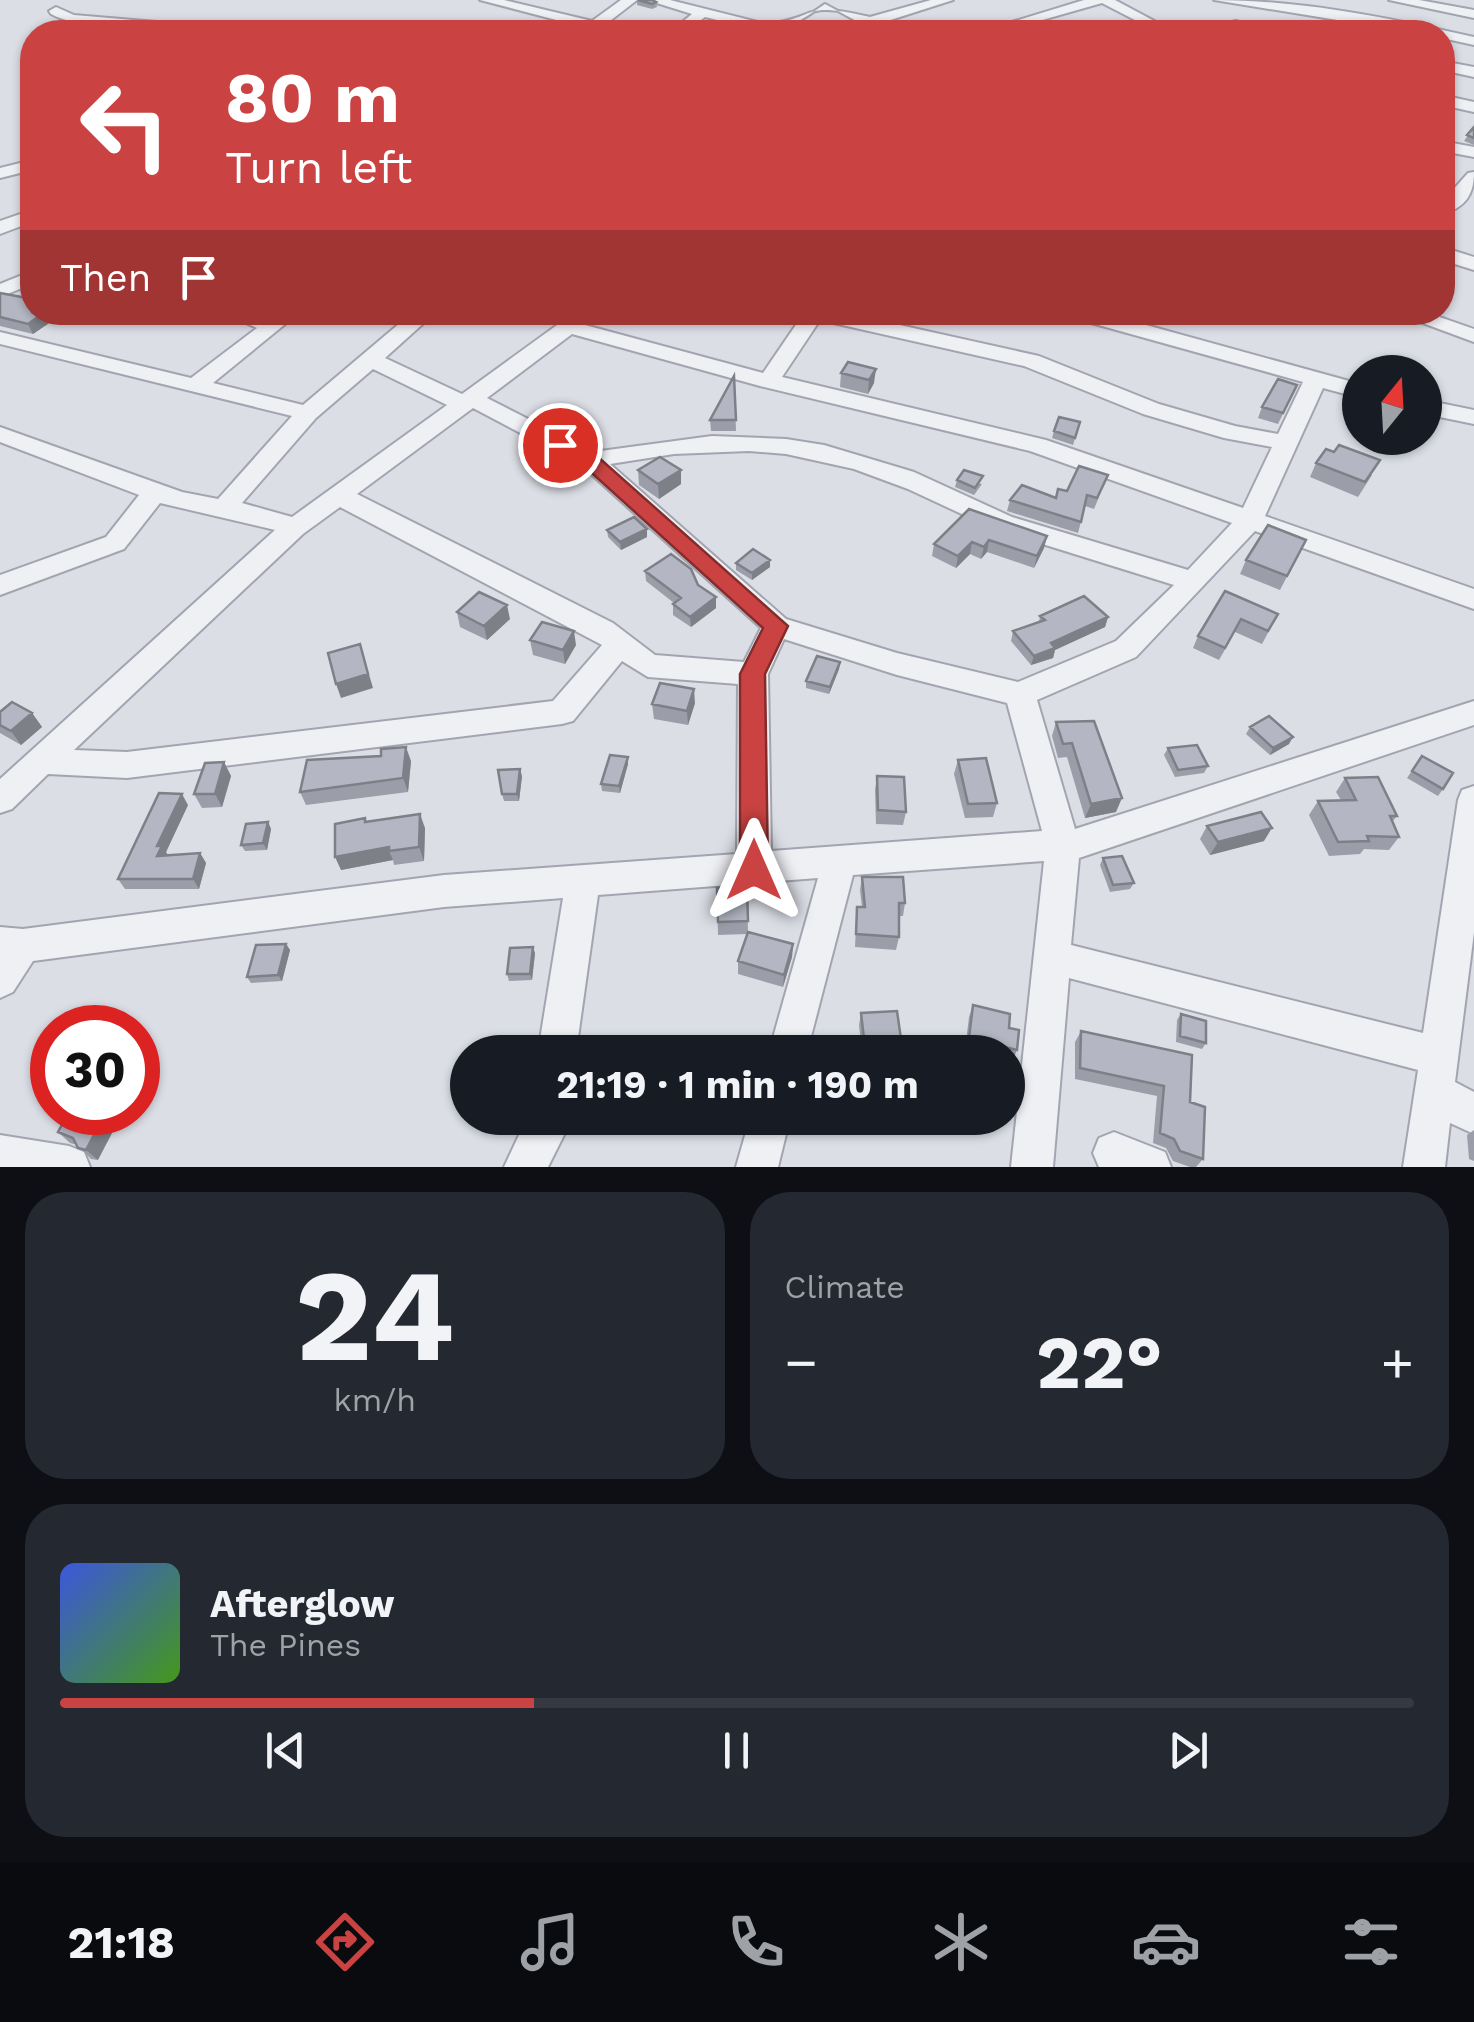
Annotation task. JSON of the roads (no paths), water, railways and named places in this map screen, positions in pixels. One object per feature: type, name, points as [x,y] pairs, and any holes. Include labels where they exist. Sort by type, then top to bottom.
[{"type":"street","points":[[487,0],[555,20]]},
{"type":"street","points":[[603,20],[630,0]]},
{"type":"street","points":[[654,0],[726,20]]},
{"type":"street","points":[[692,20],[719,0]]},
{"type":"street","points":[[793,20],[824,0],[864,20]]},
{"type":"street","points":[[875,20],[946,0]]},
{"type":"street","points":[[1030,20],[1102,0],[1149,20]]},
{"type":"street","points":[[1221,0],[1241,4],[1271,2],[1368,20]]},
{"type":"street","points":[[1396,0],[1448,4],[1474,14]]},
{"type":"street","points":[[1233,20],[1230,15],[1241,4]]},
{"type":"street","points":[[56,11],[83,20]]},
{"type":"street","points":[[1455,202],[1474,176]]},
{"type":"street","points":[[195,386],[273,325]]},
{"type":"street","points":[[224,508],[308,413],[412,325]]},
{"type":"street","points":[[0,799],[22,770],[294,528],[572,325]]},
{"type":"street","points":[[594,325],[768,381],[1038,445],[1474,599]]},
{"type":"street","points":[[768,381],[805,325]]},
{"type":"street","points":[[866,325],[1031,362],[1152,409],[1232,433],[1288,443]]},
{"type":"street","points":[[1119,325],[1342,387]]},
{"type":"street","points":[[1441,325],[1474,336]]},
{"type":"street","points":[[0,338],[308,413]]},
{"type":"street","points":[[373,361],[590,460],[776,626],[897,664],[1020,694],[1126,649],[1194,581],[1250,520],[1315,380]]},
{"type":"street","points":[[1442,410],[1474,417]]},
{"type":"street","points":[[0,434],[155,492],[266,516],[294,528]]},
{"type":"street","points":[[590,460],[646,449],[747,440],[814,449],[906,479],[999,522],[1194,581]]},
{"type":"street","points":[[0,585],[115,543],[155,492]]},
{"type":"street","points":[[339,496],[603,630],[648,666],[752,674]]},
{"type":"street","points":[[754,870],[752,674],[776,626]]},
{"type":"street","points":[[22,770],[127,764],[562,712],[620,644]]},
{"type":"street","points":[[1020,694],[1062,844],[1032,1167]]},
{"type":"street","points":[[0,980],[11,945],[444,891],[1085,842],[1474,713]]},
{"type":"street","points":[[1424,1167],[1474,800]]},
{"type":"street","points":[[793,1035],[840,863]]},
{"type":"street","points":[[560,1035],[583,881]]},
{"type":"street","points":[[1052,957],[1436,1074],[1474,1114]]},
{"type":"street","points":[[525,1167],[544,1135]]},
{"type":"street","points":[[757,1167],[765,1135]]},
{"type":"street","points":[[0,1156],[69,1167]]}]
